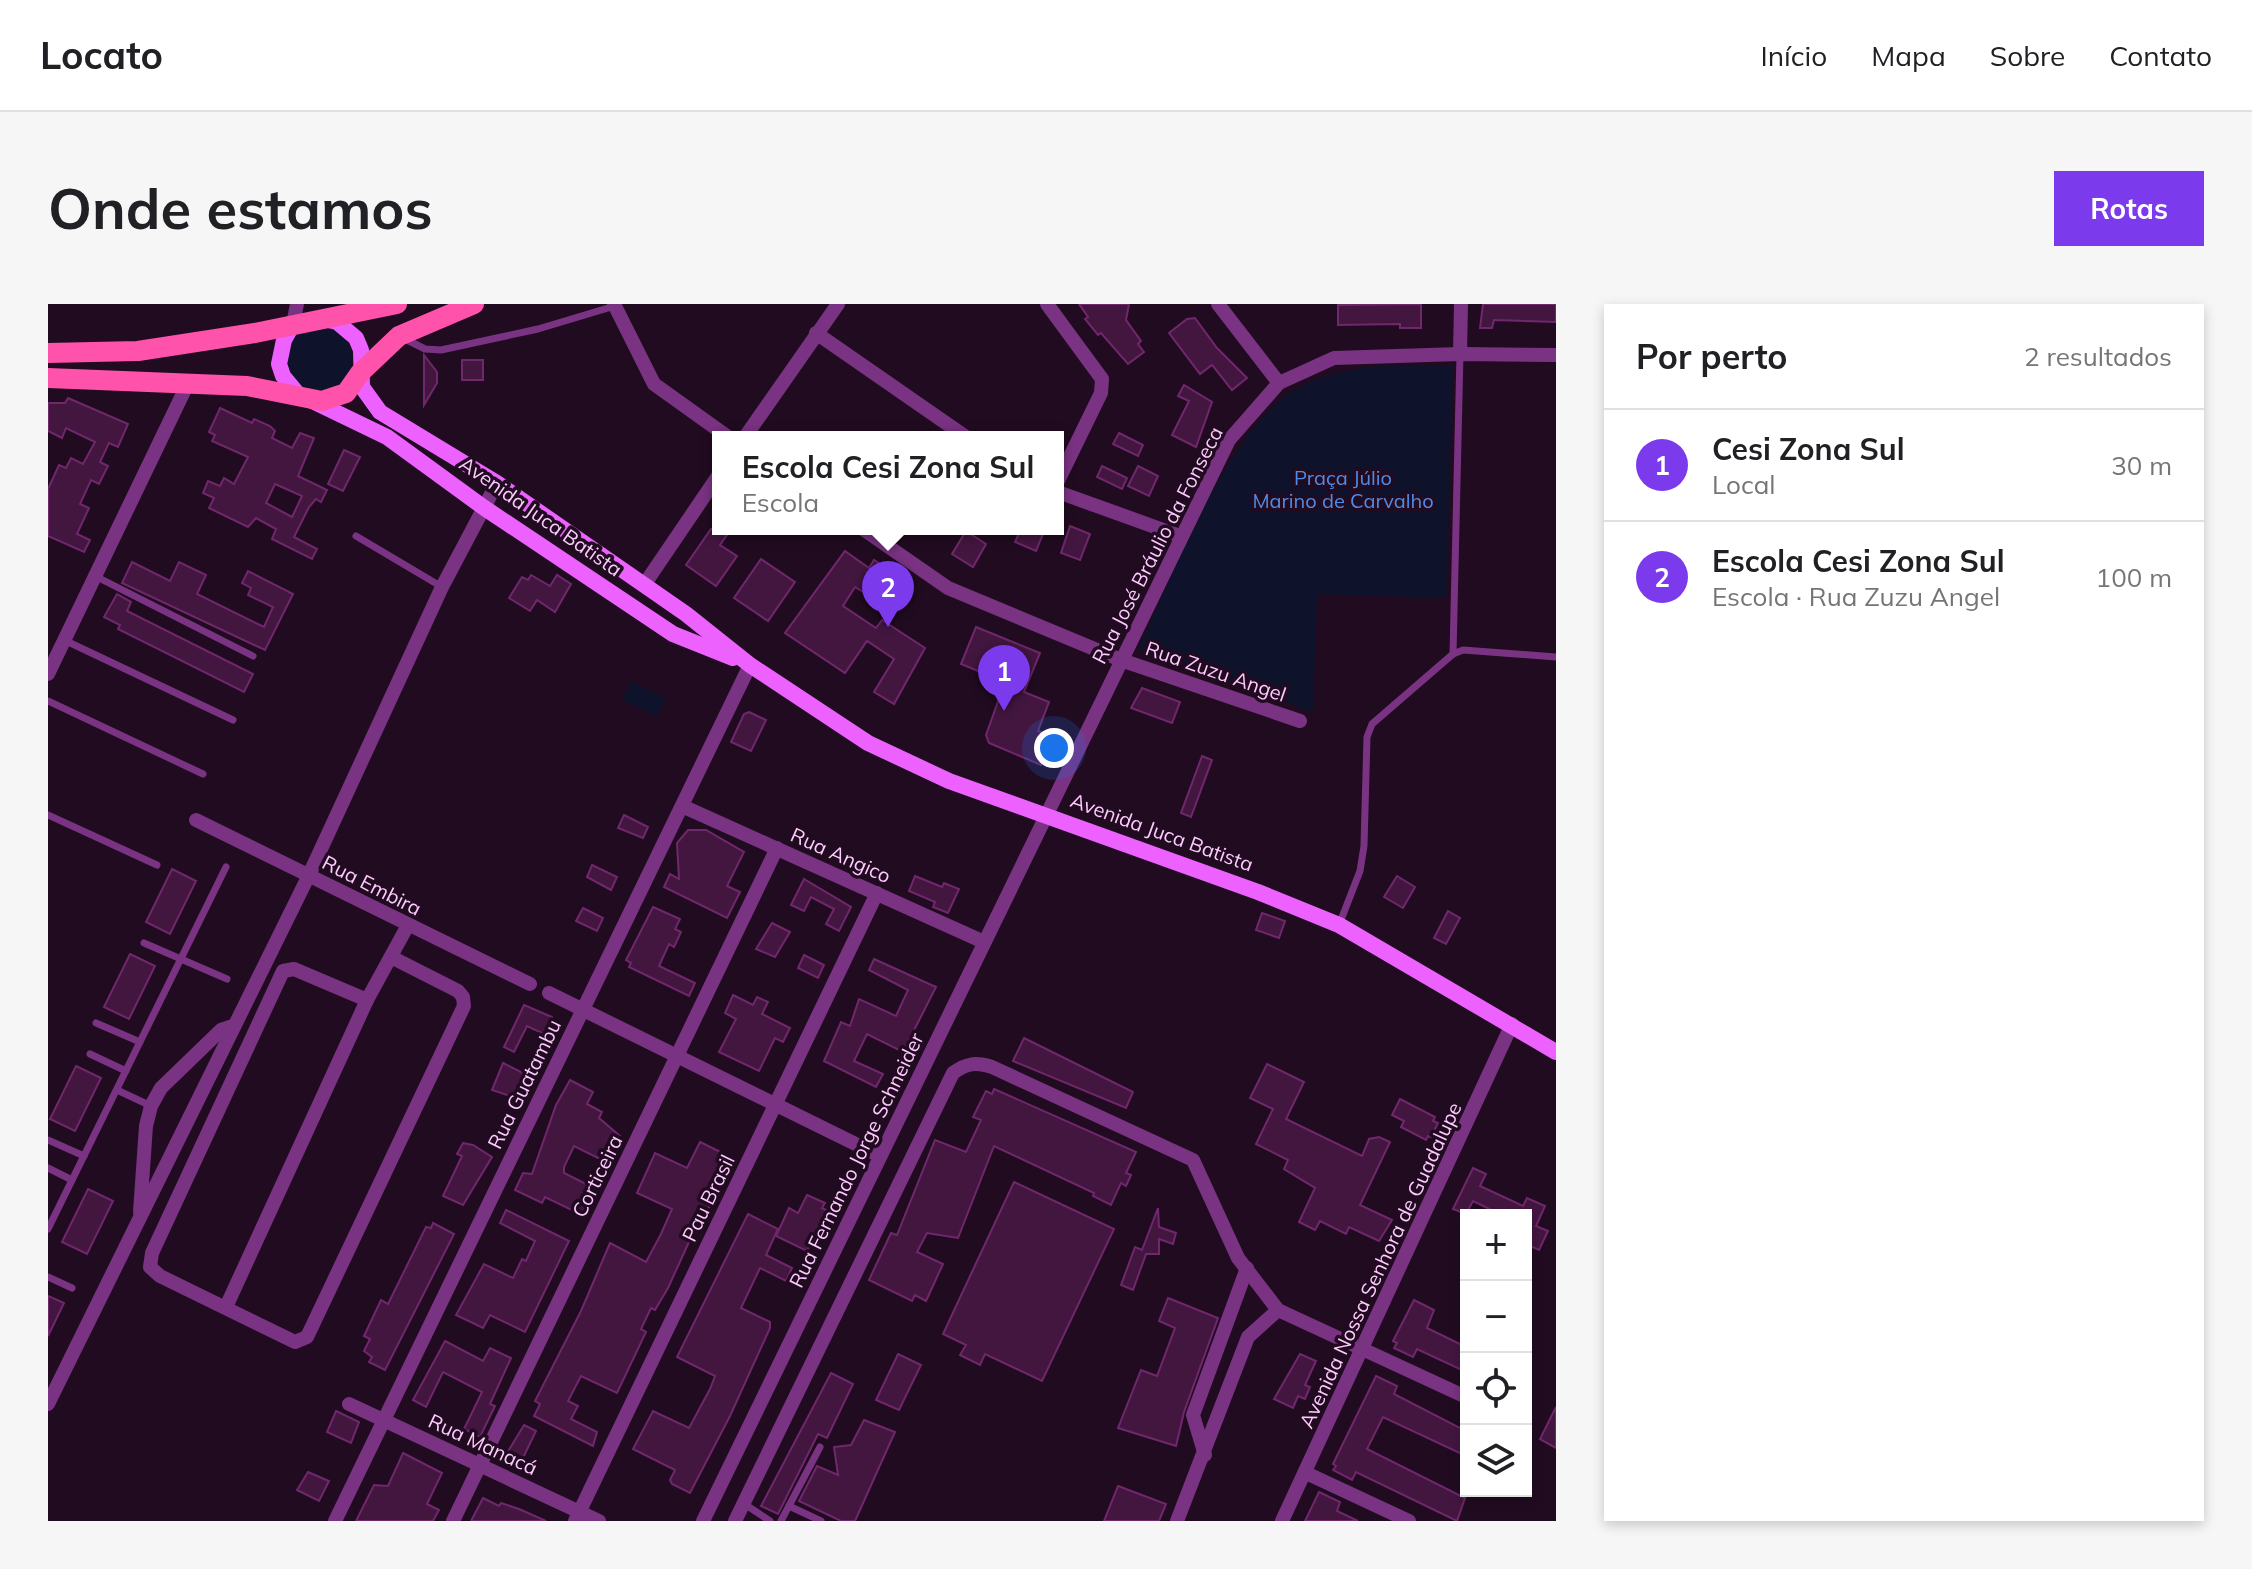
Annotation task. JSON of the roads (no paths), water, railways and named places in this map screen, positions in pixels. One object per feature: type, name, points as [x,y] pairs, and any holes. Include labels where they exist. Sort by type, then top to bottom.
[{"type":"main road","points":[[48,353],[138,351],[301,316],[397,304]]},
{"type":"main road","points":[[308,399],[322,401],[346,393],[360,373],[399,336],[474,304]]},
{"type":"main road","points":[[301,316],[337,322],[356,338],[361,350],[360,373]]},
{"type":"main road","name":"Avenida Juca Batista","points":[[301,316],[284,340],[279,364],[290,387],[308,399],[387,437],[483,507],[673,634],[750,665]]},
{"type":"main road","name":"Avenida Juca Batista","points":[[360,373],[362,387],[380,412],[497,483],[686,614],[750,665],[868,743],[949,781],[1258,892],[1339,925],[1556,1052]]},
{"type":"main road","name":"Avenida Juca Batista","points":[[48,378],[189,381],[247,386],[308,399]]},
{"type":"main road","points":[[673,634],[680,635],[689,628],[686,614]]},
{"type":"street","points":[[749,431],[838,304]]},
{"type":"street","points":[[1047,304],[1102,379],[1101,393],[1064,469]]},
{"type":"street","points":[[1218,304],[1279,383]]},
{"type":"street","points":[[1460,354],[1461,304]]},
{"type":"street","points":[[614,305],[654,384],[720,431]]},
{"type":"street","points":[[816,333],[957,431]]},
{"type":"street","name":"Rua José Bráulio da Fonseca","points":[[1045,816],[1229,440],[1279,383],[1334,358],[1556,355]]},
{"type":"street","points":[[48,674],[189,381]]},
{"type":"street","points":[[48,1404],[309,875],[442,587],[497,483]]},
{"type":"street","points":[[644,585],[712,485]]},
{"type":"street","points":[[1064,494],[1180,536]]},
{"type":"street","name":"Rua Zuzu Angel","points":[[872,535],[948,588],[1121,660],[1300,721]]},
{"type":"street","name":"Rua Guatambu","points":[[335,1521],[750,665]]},
{"type":"street","name":"Rua Angico","points":[[682,806],[984,942]]},
{"type":"street","name":"Rua Fernando Jorge Schneider","points":[[703,1521],[1045,816]]},
{"type":"street","name":"Rua Embira","points":[[196,820],[407,927],[530,984]]},
{"type":"street","name":"Corticeira","points":[[453,1521],[777,848]]},
{"type":"street","name":"Pau Brasil","points":[[577,1516],[877,893]]},
{"type":"street","points":[[226,1307],[367,1000],[407,927]]},
{"type":"street","points":[[367,1000],[294,969],[283,971],[152,1253],[150,1267],[160,1276],[295,1342],[307,1337],[464,1006],[463,997],[458,991],[391,957]]},
{"type":"street","points":[[549,993],[880,1156]]},
{"type":"street","name":"Avenida Nossa Senhora de Guadalupe","points":[[1282,1521],[1512,1024]]},
{"type":"street","points":[[140,1215],[138,1203],[151,1106],[161,1088],[221,1030],[233,1026]]},
{"type":"street","points":[[735,1521],[953,1073],[964,1065],[978,1063],[992,1067],[1193,1160],[1247,1268],[1278,1310],[1460,1394]]},
{"type":"street","points":[[1205,1455],[1193,1415],[1247,1268]]},
{"type":"street","points":[[1177,1521],[1248,1337],[1278,1310]]},
{"type":"street","name":"Rua Manacá","points":[[349,1404],[480,1465],[577,1516],[599,1521]]},
{"type":"street","points":[[1306,1473],[1409,1521]]},
{"type":"lane","points":[[582,304],[585,315]]},
{"type":"lane","points":[[399,336],[425,349],[441,350],[614,305]]},
{"type":"lane","points":[[1453,654],[1460,354]]},
{"type":"lane","points":[[356,536],[442,587]]},
{"type":"lane","points":[[95,576],[253,656]]},
{"type":"lane","points":[[64,640],[233,720]]},
{"type":"lane","points":[[1339,925],[1360,871],[1364,846],[1367,737],[1372,724],[1453,654],[1463,650],[1556,657]]},
{"type":"lane","points":[[48,701],[203,774]]},
{"type":"lane","points":[[48,815],[157,865]]},
{"type":"lane","points":[[48,1229],[226,867]]},
{"type":"lane","points":[[144,943],[227,979]]},
{"type":"lane","points":[[96,1023],[140,1042]]},
{"type":"lane","points":[[90,1054],[126,1071]]},
{"type":"lane","points":[[117,1090],[151,1106]]},
{"type":"lane","points":[[48,1140],[84,1156]]},
{"type":"lane","points":[[48,1168],[72,1180]]},
{"type":"lane","points":[[48,1277],[72,1288]]},
{"type":"lane","points":[[781,1521],[820,1447]]},
{"type":"lane","points":[[743,1503],[770,1521]]},
{"type":"lane","points":[[789,1506],[821,1521]]},
{"type":"place","name":"Escola Cesi Zona Sul","points":[[888,627]]},
{"type":"place","name":"Cesi Zona Sul","points":[[1004,711]]},
{"type":"park label","name":"Praça Júlio Marino de Carvalho","points":[[1343,488]]}]
